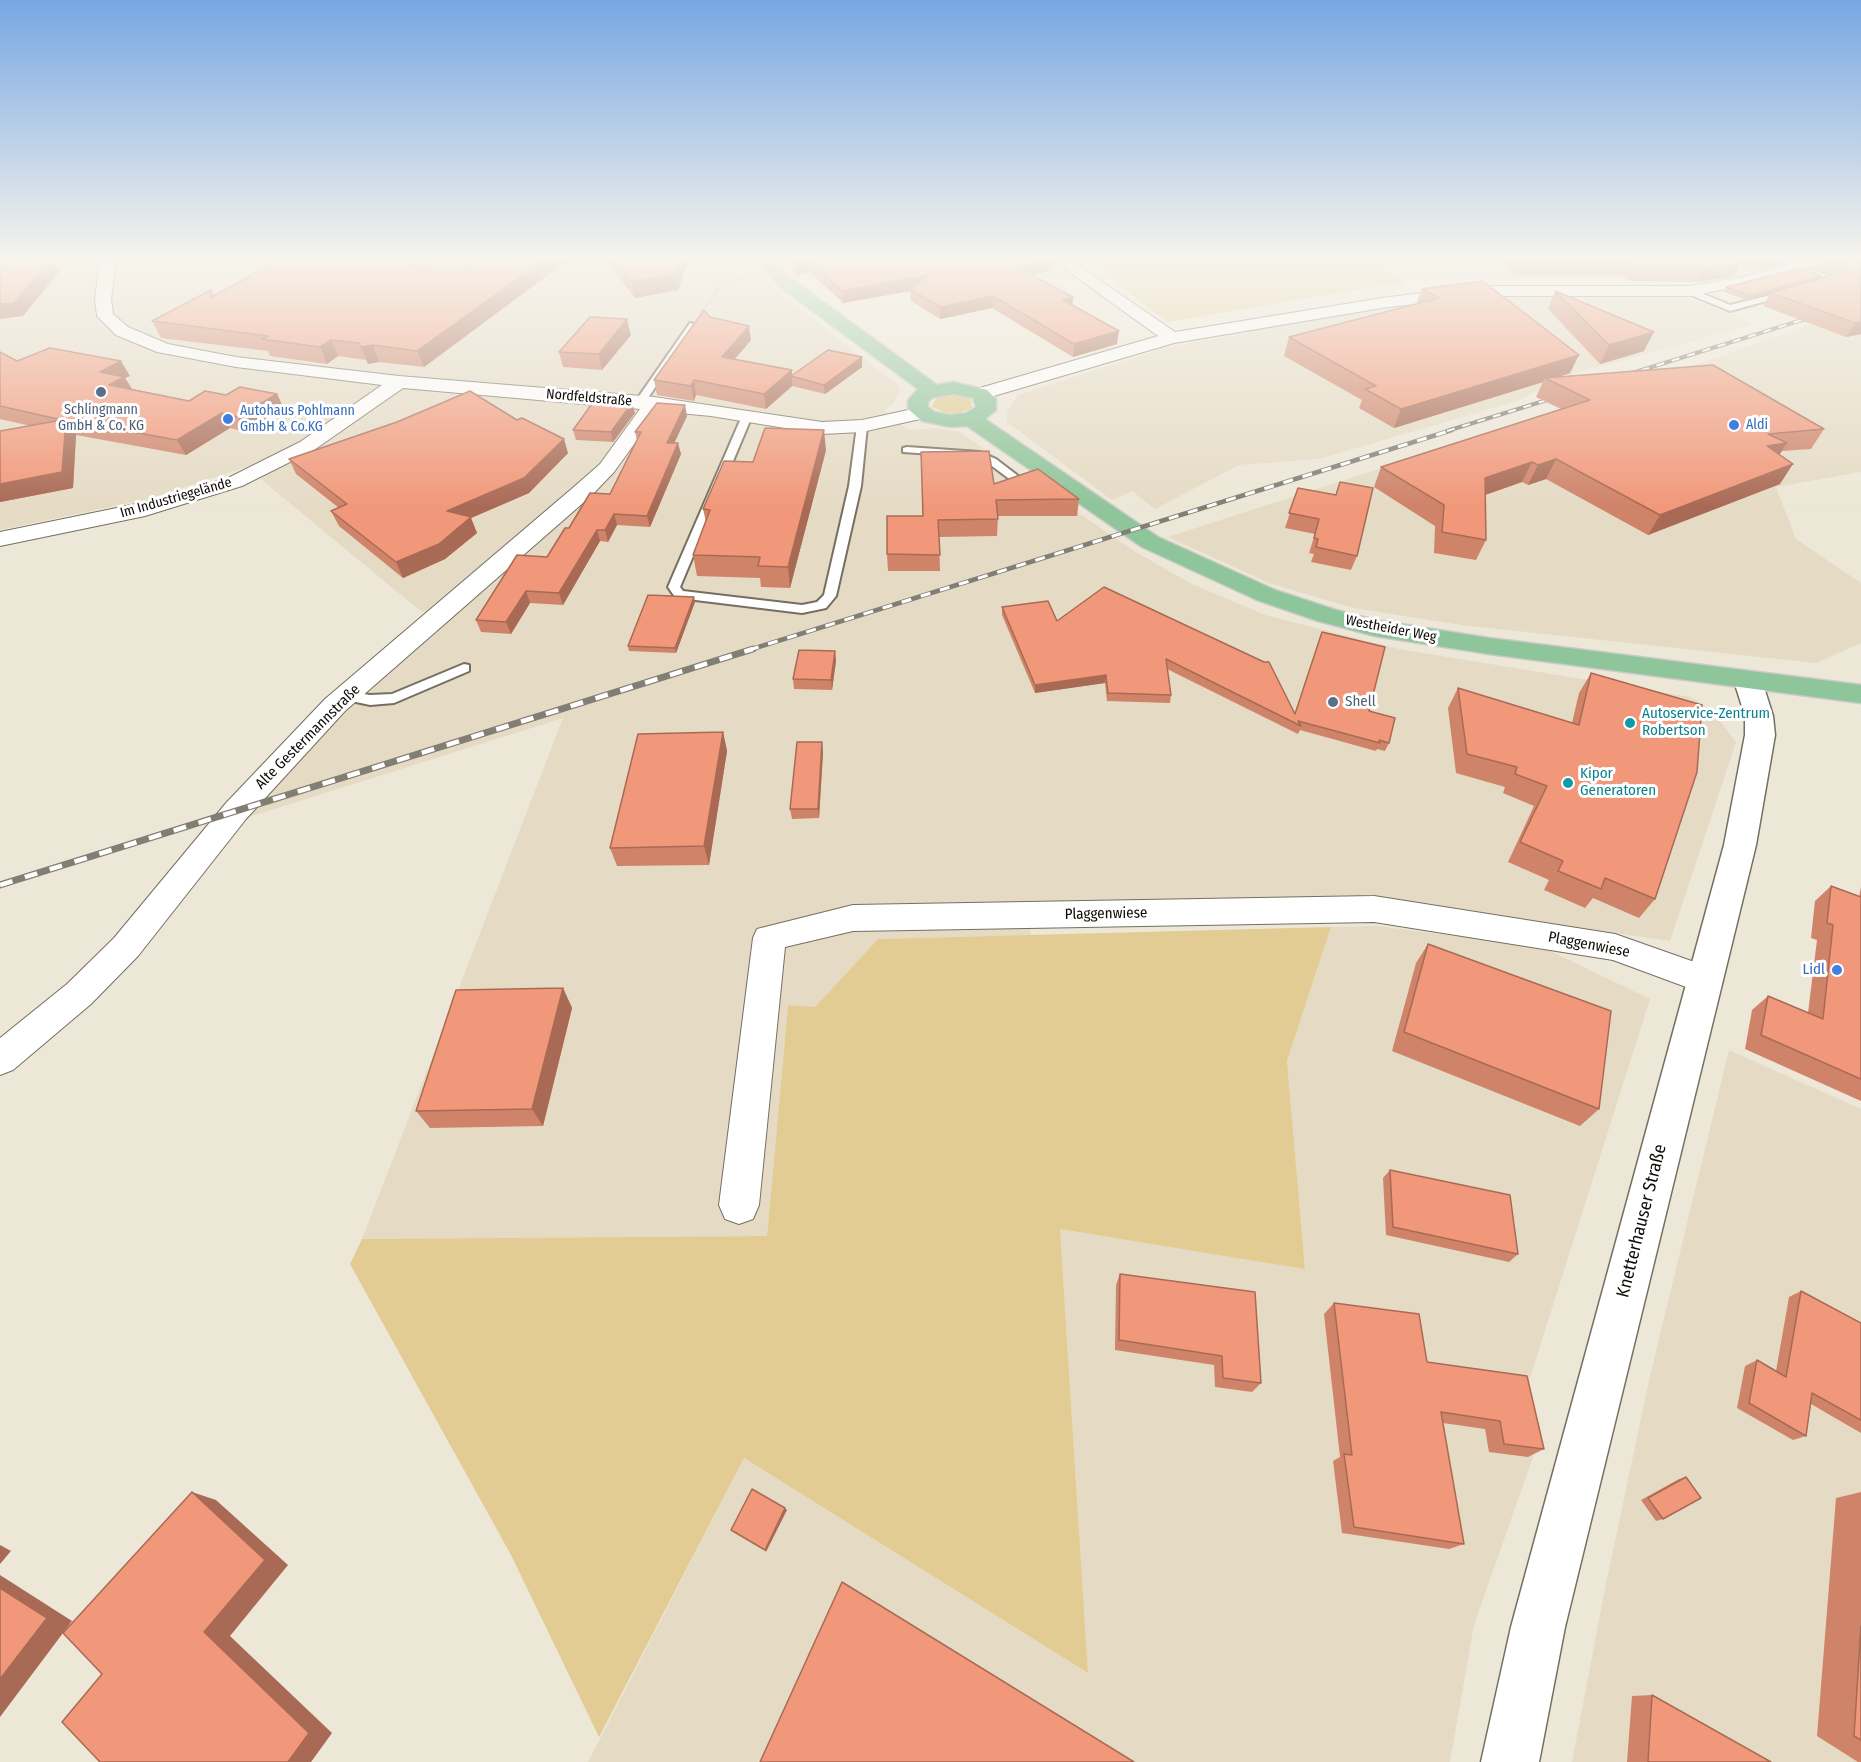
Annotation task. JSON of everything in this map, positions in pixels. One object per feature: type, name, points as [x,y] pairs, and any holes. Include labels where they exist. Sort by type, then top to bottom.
[{"type":"main road","points":[[868,343],[933,390]]},
{"type":"main road","points":[[953,388],[980,394],[986,399],[986,410],[971,419],[939,420],[918,409],[918,400],[933,390],[953,388]]},
{"type":"main road","name":"Westheider Weg","points":[[971,419],[1144,539],[1202,567],[1301,608],[1355,624],[1397,632],[1748,681],[1861,694]]},
{"type":"street","name":"Nordfeldstraße","points":[[151,343],[163,348],[236,362],[399,382],[647,403],[822,428],[862,426],[922,413]]},
{"type":"street","points":[[980,394],[1154,343]]},
{"type":"street","name":"Im Industriegelände","points":[[0,539],[145,508],[235,482],[307,446],[399,382]]},
{"type":"street","name":"Alte Gestermannstraße","points":[[0,1059],[79,994],[126,947],[236,811],[335,705],[607,468],[647,403]]},
{"type":"street","name":"Knetterhauser Straße","points":[[1510,1762],[1538,1627],[1740,845],[1760,735],[1759,716],[1748,681]]},
{"type":"street","name":"Plaggenwiese","points":[[739,1205],[770,938],[853,918],[1374,909],[1615,948],[1705,980]]},
{"type":"lane","points":[[647,403],[682,343]]},
{"type":"lane","points":[[747,416],[674,586],[680,594],[802,609],[821,605],[830,596],[855,486],[862,426]]},
{"type":"lane","points":[[907,450],[976,454],[992,461],[1016,479]]},
{"type":"lane","points":[[992,461],[1017,450]]},
{"type":"lane","points":[[347,696],[370,700],[394,698],[464,668]]},
{"type":"shaded area","points":[[0,343],[844,343],[900,387],[894,404],[884,410],[909,430],[937,428],[960,432],[1134,551],[1190,583],[1265,615],[1399,649],[1691,697],[1712,711],[1736,742],[1670,941],[1376,898],[1027,903],[1031,935],[878,939],[815,1007],[788,1005],[767,1236],[362,1239],[563,718],[246,818],[352,699],[442,619],[418,609],[246,467],[152,498],[0,530]]},
{"type":"shaded area","points":[[1189,343],[1685,343],[1575,373],[1517,401],[1319,459],[1239,465],[1155,509],[1132,491],[1112,500],[1007,422],[1007,411],[1018,395],[1164,348]]},
{"type":"shaded area","points":[[1757,343],[1861,343],[1861,472],[1776,487],[1796,539],[1861,583],[1861,643],[1816,663],[1461,625],[1353,608],[1269,583],[1168,537],[1626,389]]},
{"type":"shaded area","points":[[954,394],[971,399],[972,408],[949,414],[932,407],[936,398]]},
{"type":"shaded area","points":[[1377,926],[1542,947],[1650,999],[1522,1403],[1533,1457],[1474,1625],[1450,1762],[588,1762],[744,1458],[1088,1673],[1060,1229],[1305,1268],[1287,1061],[1331,927]]},
{"type":"shaded area","points":[[1331,927],[1287,1061],[1305,1269],[1060,1229],[1088,1673],[744,1458],[599,1737],[511,1555],[350,1264],[362,1239],[767,1236],[788,1005],[815,1007],[878,939]]},
{"type":"shaded area","points":[[1729,1050],[1861,1109],[1861,1762],[1572,1762],[1604,1593],[1650,1376]]},
{"type":"building","points":[[293,343],[326,343],[320,347]]},
{"type":"building","points":[[359,343],[428,343],[417,351],[373,345],[361,347]]},
{"type":"building","points":[[567,343],[608,343],[599,354],[559,352]]},
{"type":"building","points":[[680,343],[734,343],[722,357],[792,370],[764,394],[694,380],[691,386],[654,380]]},
{"type":"building","points":[[1300,343],[1564,343],[1579,355],[1401,409],[1365,389],[1376,386]]},
{"type":"building","points":[[50,348],[121,361],[100,372],[124,377],[109,385],[189,401],[205,391],[226,395],[240,387],[277,394],[238,417],[222,413],[177,440],[66,420],[62,472],[0,484],[0,431],[62,420],[0,406],[0,352],[17,361]]},
{"type":"building","points":[[828,350],[862,357],[824,385],[791,376]]},
{"type":"building","points":[[1713,365],[1824,429],[1768,434],[1787,443],[1767,446],[1793,464],[1660,515],[1556,459],[1538,465],[1532,462],[1485,478],[1486,540],[1442,532],[1444,505],[1381,467],[1590,400],[1545,378]]},
{"type":"building","points":[[470,391],[517,420],[522,418],[564,439],[524,478],[447,511],[471,517],[439,544],[396,562],[331,511],[347,504],[289,459],[397,422]]},
{"type":"building","points":[[594,401],[632,403],[611,432],[573,430]]},
{"type":"building","points":[[657,403],[685,405],[667,443],[678,443],[647,516],[614,514],[605,530],[597,530],[559,593],[526,591],[506,622],[476,620],[517,555],[547,557],[565,528],[569,528],[590,493],[610,494],[641,432],[635,432]]},
{"type":"building","points":[[765,428],[824,430],[788,567],[758,566],[760,557],[693,555],[710,510],[703,509],[724,461],[753,462]]},
{"type":"building","points":[[989,451],[994,484],[1038,469],[1079,499],[996,500],[998,519],[938,520],[940,555],[887,554],[887,516],[923,516],[921,452]]},
{"type":"building","points":[[1340,482],[1373,488],[1357,556],[1316,547],[1318,539],[1314,538],[1319,519],[1289,513],[1298,488],[1336,495]]},
{"type":"building","points":[[1104,587],[1264,662],[1269,662],[1295,714],[1322,632],[1385,647],[1369,711],[1395,718],[1389,743],[1379,740],[1380,743],[1298,721],[1301,726],[1166,659],[1171,695],[1108,693],[1106,675],[1035,685],[1002,607],[1048,601],[1057,621]]},
{"type":"building","points":[[648,595],[694,597],[675,648],[628,646]]},
{"type":"building","points":[[799,650],[835,651],[831,680],[793,679]]},
{"type":"building","points":[[1591,673],[1702,705],[1697,772],[1655,899],[1605,878],[1601,889],[1558,871],[1563,861],[1520,842],[1547,786],[1515,774],[1517,767],[1467,754],[1458,688],[1579,725]]},
{"type":"building","points":[[723,732],[704,846],[610,848],[638,734]]},
{"type":"building","points":[[797,742],[822,742],[818,809],[790,809]]},
{"type":"building","points":[[1831,886],[1861,897],[1861,1079],[1761,1035],[1768,996],[1823,1019],[1833,925],[1827,923]]},
{"type":"building","points":[[1428,944],[1611,1011],[1599,1109],[1404,1032]]},
{"type":"building","points":[[563,988],[532,1109],[416,1111],[456,990]]},
{"type":"building","points":[[1390,1170],[1510,1195],[1518,1254],[1393,1227]]},
{"type":"building","points":[[1120,1274],[1255,1292],[1261,1383],[1223,1378],[1222,1356],[1119,1340]]},
{"type":"building","points":[[1801,1291],[1861,1323],[1861,1420],[1812,1393],[1806,1436],[1749,1403],[1757,1360],[1786,1377]]},
{"type":"building","points":[[1334,1303],[1419,1314],[1427,1362],[1527,1376],[1544,1449],[1504,1444],[1500,1421],[1441,1412],[1464,1544],[1354,1527],[1344,1454],[1352,1455]]},
{"type":"building","points":[[1686,1477],[1701,1498],[1663,1519],[1648,1498]]},
{"type":"building","points":[[752,1489],[785,1508],[765,1550],[731,1530]]},
{"type":"building","points":[[192,1492],[265,1560],[204,1632],[309,1733],[288,1762],[100,1762],[62,1722],[102,1674],[63,1633]]},
{"type":"building","points":[[842,1582],[1134,1762],[760,1762]]},
{"type":"building","points":[[0,1588],[47,1618],[0,1679]]},
{"type":"building","points":[[1861,1626],[1861,1740],[1854,1736]]},
{"type":"building","points":[[1652,1695],[1771,1762],[1648,1762]]},
{"type":"railway","points":[[1626,375],[1728,343]]},
{"type":"railway","points":[[1447,431],[1560,396]]},
{"type":"railway","points":[[749,650],[1452,430]]},
{"type":"railway","points":[[0,885],[753,649]]},
{"type":"place","name":"Schlingmann GmbH & Co. KG","points":[[101,392]]},
{"type":"place","name":"Autohaus Pohlmann GmbH & Co.KG","points":[[228,419]]},
{"type":"place","name":"Aldi","points":[[1734,425]]},
{"type":"place","name":"Shell","points":[[1333,702]]},
{"type":"place","name":"Autoservice-Zentrum Robertson","points":[[1630,723]]},
{"type":"place","name":"Kipor Generatoren","points":[[1568,783]]},
{"type":"place","name":"Lidl","points":[[1837,970]]}]
